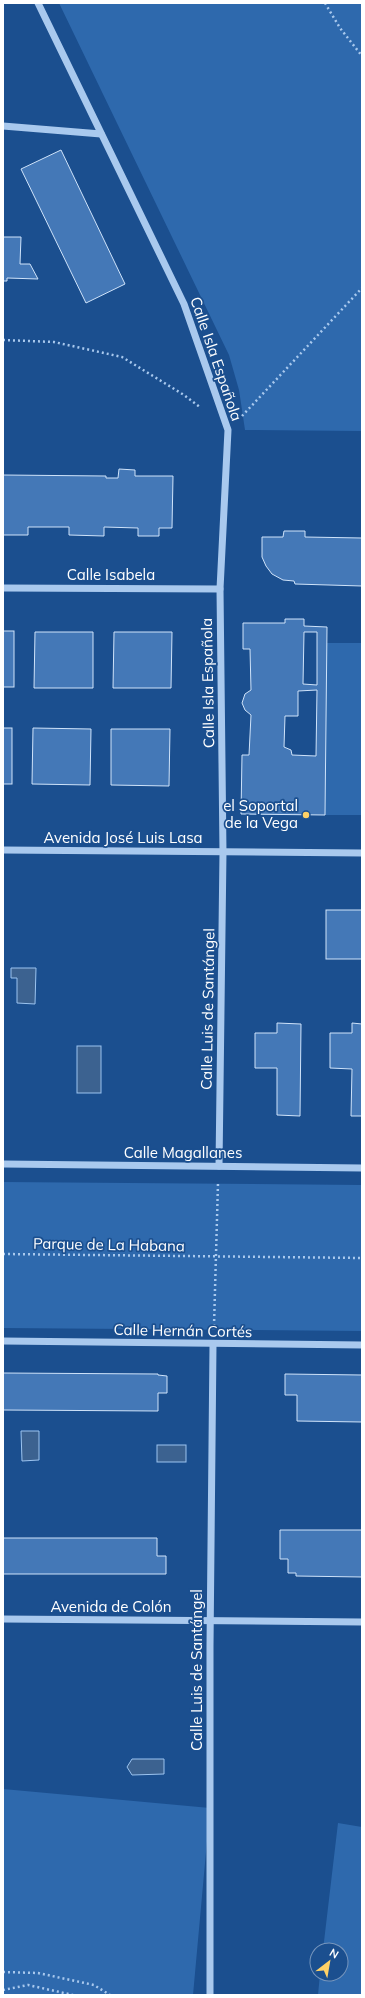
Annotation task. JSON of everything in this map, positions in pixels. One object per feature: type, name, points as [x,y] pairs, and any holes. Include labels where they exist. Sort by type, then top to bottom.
[{"type":"street","name":"Calle Isla Española","points":[[38,3],[184,304],[228,430],[220,589],[223,852]]},
{"type":"street","points":[[3,126],[101,134]]},
{"type":"street","name":"Calle Isabela","points":[[3,588],[220,589]]},
{"type":"street","name":"Avenida José Luis Lasa","points":[[3,850],[362,853]]},
{"type":"street","name":"Calle Luis de Santángel","points":[[218,1166],[223,852]]},
{"type":"street","name":"Calle Magallanes","points":[[3,1164],[362,1168]]},
{"type":"street","name":"Calle Hernán Cortés","points":[[3,1341],[213,1345],[362,1345]]},
{"type":"street","name":"Calle Luis de Santángel","points":[[210,1995],[210,1620],[213,1345]]},
{"type":"street","name":"Avenida de Colón","points":[[3,1619],[362,1622]]},
{"type":"path","points":[[325,3],[340,28],[362,56]]},
{"type":"path","points":[[3,340],[54,342],[122,357],[184,395],[228,430],[362,288]]},
{"type":"path","points":[[213,1345],[214,1257],[218,1166]]},
{"type":"path","name":"Parque de La Habana","points":[[3,1254],[362,1258]]},
{"type":"path","points":[[3,1972],[38,1973],[94,1985],[110,1995]]},
{"type":"path","points":[[3,1990],[28,1985],[73,1995]]},
{"type":"shaded area","points":[[59,3],[362,3],[362,431],[245,430],[239,390],[229,355]]},
{"type":"shaded area","points":[[326,643],[362,643],[362,815],[325,815]]},
{"type":"shaded area","points":[[11,968],[36,968],[35,1004],[17,1003],[17,978],[11,978]]},
{"type":"shaded area","points":[[77,1046],[101,1046],[101,1093],[77,1093]]},
{"type":"shaded area","points":[[3,1182],[362,1185],[362,1331],[3,1328]]},
{"type":"shaded area","points":[[21,1431],[39,1431],[39,1460],[22,1461]]},
{"type":"shaded area","points":[[157,1445],[186,1445],[186,1462],[157,1462]]},
{"type":"shaded area","points":[[132,1759],[164,1759],[164,1774],[132,1775],[127,1767]]},
{"type":"shaded area","points":[[3,1789],[210,1808],[193,1995],[3,1995]]},
{"type":"shaded area","points":[[338,1823],[362,1827],[362,1995],[318,1995],[319,1982],[349,1982],[349,1942],[324,1942]]},
{"type":"building","points":[[61,150],[125,284],[86,303],[21,169]]},
{"type":"building","points":[[3,237],[21,237],[20,264],[30,264],[38,279],[7,278],[7,281],[3,281]]},
{"type":"building","points":[[119,469],[135,470],[135,476],[173,476],[172,528],[159,528],[159,536],[138,536],[138,528],[104,527],[104,536],[69,535],[69,527],[28,527],[28,535],[3,535],[3,475],[106,476],[106,478],[118,478]]},
{"type":"building","points":[[284,531],[305,531],[305,537],[362,538],[362,586],[295,584],[294,581],[283,580],[272,574],[262,557],[262,537],[283,537]]},
{"type":"building","points":[[285,619],[304,619],[304,626],[327,627],[325,815],[241,814],[242,755],[249,755],[251,715],[245,710],[242,703],[245,694],[251,690],[250,649],[243,649],[243,623],[285,623]],"holes":[[[304,632],[317,632],[317,685],[303,684]],[[317,690],[316,756],[292,755],[291,750],[284,747],[285,716],[298,716],[298,691]]]},
{"type":"building","points":[[3,631],[14,631],[14,687],[3,687]]},
{"type":"building","points":[[35,632],[93,632],[93,688],[34,688]]},
{"type":"building","points":[[114,632],[172,632],[171,688],[113,688]]},
{"type":"building","points":[[3,728],[12,728],[12,784],[3,784]]},
{"type":"building","points":[[33,728],[91,729],[90,785],[32,784]]},
{"type":"building","points":[[111,729],[170,729],[169,786],[111,785]]},
{"type":"building","points":[[326,910],[362,910],[362,959],[326,959]]},
{"type":"building","points":[[277,1023],[301,1024],[300,1116],[277,1115],[277,1068],[255,1068],[255,1033],[277,1033]]},
{"type":"building","points":[[352,1023],[362,1024],[362,1116],[351,1116],[352,1069],[330,1068],[330,1033],[352,1033]]},
{"type":"building","points":[[3,1373],[158,1374],[167,1376],[167,1393],[158,1393],[158,1411],[3,1410]]},
{"type":"building","points":[[285,1374],[362,1375],[362,1422],[297,1421],[297,1395],[285,1395]]},
{"type":"building","points":[[280,1530],[362,1530],[362,1577],[296,1576],[296,1573],[288,1573],[288,1559],[280,1559]]},
{"type":"building","points":[[3,1538],[157,1538],[157,1556],[166,1556],[166,1574],[3,1574]]},
{"type":"place","name":"el Soportal de la Vega","points":[[306,815]]}]
